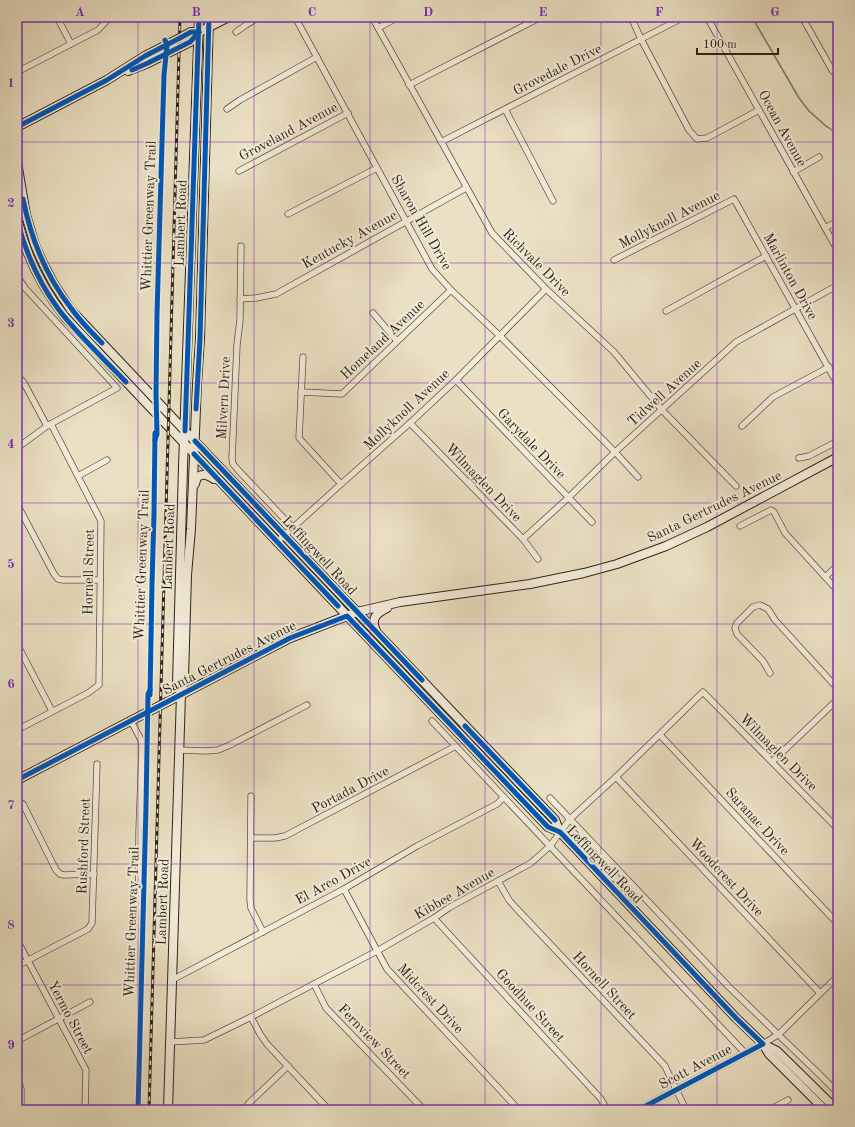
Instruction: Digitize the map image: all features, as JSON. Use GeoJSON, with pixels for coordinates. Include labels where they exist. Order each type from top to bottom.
{"type":"FeatureCollection","features":[{"type":"Feature","properties":{"kind":"main road","name":"Lambert Road"},"geometry":{"type":"LineString","coordinates":[[181,694],[177,683],[199,17]]}},
{"type":"Feature","properties":{"kind":"main road","name":"Lambert Road"},"geometry":{"type":"LineString","coordinates":[[168,1110],[181,694],[184,678],[187,575],[200,339],[209,17]]}},
{"type":"Feature","properties":{"kind":"main road"},"geometry":{"type":"LineString","coordinates":[[106,80],[144,65],[190,42],[199,32],[229,17]]}},
{"type":"Feature","properties":{"kind":"main road"},"geometry":{"type":"LineString","coordinates":[[17,127],[106,80],[145,56],[191,32],[199,32]]}},
{"type":"Feature","properties":{"kind":"main road"},"geometry":{"type":"LineString","coordinates":[[144,65],[142,61],[159,52],[161,48]]}},
{"type":"Feature","properties":{"kind":"main road","name":"Leffingwell Road"},"geometry":{"type":"LineString","coordinates":[[17,162],[30,229],[43,263],[54,284],[79,318],[555,820],[560,832],[736,1018],[763,1044],[777,1050],[837,1110]]}},
{"type":"Feature","properties":{"kind":"main road","name":"Leffingwell Road"},"geometry":{"type":"LineString","coordinates":[[17,219],[24,244],[48,293],[78,332],[548,827],[560,832]]}},
{"type":"Feature","properties":{"kind":"main road"},"geometry":{"type":"LineString","coordinates":[[171,416],[179,414],[186,385]]}},
{"type":"Feature","properties":{"kind":"main road","name":"Santa Gertrudes Avenue"},"geometry":{"type":"LineString","coordinates":[[17,780],[290,638],[357,612],[400,602],[530,584],[584,573],[617,564],[666,546],[707,527],[838,457]]}},
{"type":"Feature","properties":{"kind":"main road"},"geometry":{"type":"LineString","coordinates":[[192,505],[196,480],[200,475],[208,474],[223,485]]}},
{"type":"Feature","properties":{"kind":"main road"},"geometry":{"type":"LineString","coordinates":[[379,635],[375,630],[374,624],[376,615],[378,612],[400,602]]}},
{"type":"Feature","properties":{"kind":"main road","name":"Leffingwell Road"},"geometry":{"type":"LineString","coordinates":[[763,1044],[767,1053],[824,1110]]}},
{"type":"Feature","properties":{"kind":"street"},"geometry":{"type":"LineString","coordinates":[[57,17],[71,44]]}},
{"type":"Feature","properties":{"kind":"street"},"geometry":{"type":"LineString","coordinates":[[17,72],[98,30],[110,17]]}},
{"type":"Feature","properties":{"kind":"street"},"geometry":{"type":"LineString","coordinates":[[236,32],[246,24],[259,17]]}},
{"type":"Feature","properties":{"kind":"street","name":"Sharon Hill Drive"},"geometry":{"type":"LineString","coordinates":[[295,17],[432,269],[451,290],[500,336],[638,477]]}},
{"type":"Feature","properties":{"kind":"street","name":"Richvale Drive"},"geometry":{"type":"LineString","coordinates":[[372,17],[492,233],[546,289],[614,352],[662,410],[736,486]]}},
{"type":"Feature","properties":{"kind":"street"},"geometry":{"type":"LineString","coordinates":[[378,28],[398,17]]}},
{"type":"Feature","properties":{"kind":"street"},"geometry":{"type":"LineString","coordinates":[[410,85],[541,17]]}},
{"type":"Feature","properties":{"kind":"street"},"geometry":{"type":"LineString","coordinates":[[631,17],[641,39],[690,130],[697,139],[707,138],[759,110]]}},
{"type":"Feature","properties":{"kind":"street","name":"Grovedale Drive"},"geometry":{"type":"LineString","coordinates":[[441,142],[684,17]]}},
{"type":"Feature","properties":{"kind":"street","name":"Ocean Avenue"},"geometry":{"type":"LineString","coordinates":[[707,17],[838,251]]}},
{"type":"Feature","properties":{"kind":"street"},"geometry":{"type":"LineString","coordinates":[[802,17],[832,70],[838,76]]}},
{"type":"Feature","properties":{"kind":"street"},"geometry":{"type":"LineString","coordinates":[[227,109],[240,100],[317,57]]}},
{"type":"Feature","properties":{"kind":"street"},"geometry":{"type":"LineString","coordinates":[[505,109],[553,201]]}},
{"type":"Feature","properties":{"kind":"street","name":"Groveland Avenue"},"geometry":{"type":"LineString","coordinates":[[239,171],[348,113]]}},
{"type":"Feature","properties":{"kind":"street"},"geometry":{"type":"LineString","coordinates":[[793,172],[820,157]]}},
{"type":"Feature","properties":{"kind":"street"},"geometry":{"type":"LineString","coordinates":[[288,214],[377,168]]}},
{"type":"Feature","properties":{"kind":"street","name":"Kentucky Avenue"},"geometry":{"type":"LineString","coordinates":[[240,299],[256,298],[276,294],[466,188]]}},
{"type":"Feature","properties":{"kind":"street","name":"Mollyknoll Avenue"},"geometry":{"type":"LineString","coordinates":[[614,260],[734,200]]}},
{"type":"Feature","properties":{"kind":"street","name":"Marlinton Drive"},"geometry":{"type":"LineString","coordinates":[[734,200],[838,385]]}},
{"type":"Feature","properties":{"kind":"street"},"geometry":{"type":"LineString","coordinates":[[825,228],[838,221]]}},
{"type":"Feature","properties":{"kind":"street","name":"Milvern Drive"},"geometry":{"type":"LineString","coordinates":[[241,246],[240,320],[237,345],[232,459],[233,464],[239,471],[293,528]]}},
{"type":"Feature","properties":{"kind":"street"},"geometry":{"type":"LineString","coordinates":[[666,311],[766,256]]}},
{"type":"Feature","properties":{"kind":"street"},"geometry":{"type":"LineString","coordinates":[[17,276],[25,288],[117,388],[49,425],[17,448]]}},
{"type":"Feature","properties":{"kind":"street","name":"Tidwell Avenue"},"geometry":{"type":"LineString","coordinates":[[522,539],[736,342],[838,285]]}},
{"type":"Feature","properties":{"kind":"street","name":"Mollyknoll Avenue"},"geometry":{"type":"LineString","coordinates":[[277,542],[456,380],[546,289]]}},
{"type":"Feature","properties":{"kind":"street","name":"Homeland Avenue"},"geometry":{"type":"LineString","coordinates":[[301,392],[342,394],[451,290]]}},
{"type":"Feature","properties":{"kind":"street"},"geometry":{"type":"LineString","coordinates":[[373,313],[397,341]]}},
{"type":"Feature","properties":{"kind":"street"},"geometry":{"type":"LineString","coordinates":[[303,357],[299,438],[341,484]]}},
{"type":"Feature","properties":{"kind":"street"},"geometry":{"type":"LineString","coordinates":[[742,426],[773,397],[829,368]]}},
{"type":"Feature","properties":{"kind":"street","name":"Hornell Street"},"geometry":{"type":"LineString","coordinates":[[17,375],[49,425],[78,476],[101,521],[99,685],[88,693],[52,711]]}},
{"type":"Feature","properties":{"kind":"street","name":"Garydale Drive"},"geometry":{"type":"LineString","coordinates":[[456,380],[592,522]]}},
{"type":"Feature","properties":{"kind":"street","name":"Wilmaglen Drive"},"geometry":{"type":"LineString","coordinates":[[410,423],[522,539],[538,559]]}},
{"type":"Feature","properties":{"kind":"street"},"geometry":{"type":"LineString","coordinates":[[799,458],[809,456],[838,441]]}},
{"type":"Feature","properties":{"kind":"street"},"geometry":{"type":"LineString","coordinates":[[78,476],[107,460]]}},
{"type":"Feature","properties":{"kind":"street"},"geometry":{"type":"LineString","coordinates":[[17,504],[58,579],[100,580]]}},
{"type":"Feature","properties":{"kind":"street"},"geometry":{"type":"LineString","coordinates":[[740,526],[771,510],[774,512],[785,533],[838,591]]}},
{"type":"Feature","properties":{"kind":"street"},"geometry":{"type":"LineString","coordinates":[[825,577],[838,565]]}},
{"type":"Feature","properties":{"kind":"street"},"geometry":{"type":"LineString","coordinates":[[770,673],[763,661],[737,634],[735,628],[737,623],[753,607],[760,605],[768,609],[775,620],[838,689]]}},
{"type":"Feature","properties":{"kind":"street"},"geometry":{"type":"LineString","coordinates":[[17,644],[52,711],[17,730]]}},
{"type":"Feature","properties":{"kind":"street","name":"Wilmaglen Drive"},"geometry":{"type":"LineString","coordinates":[[703,692],[838,829]]}},
{"type":"Feature","properties":{"kind":"street","name":"Kibbee Avenue"},"geometry":{"type":"LineString","coordinates":[[170,1042],[204,1040],[251,1017],[377,951],[450,907],[531,863],[550,846],[570,819],[660,735],[703,692]]}},
{"type":"Feature","properties":{"kind":"street"},"geometry":{"type":"LineString","coordinates":[[772,762],[838,700]]}},
{"type":"Feature","properties":{"kind":"street"},"geometry":{"type":"LineString","coordinates":[[179,750],[218,750],[307,705]]}},
{"type":"Feature","properties":{"kind":"street"},"geometry":{"type":"LineString","coordinates":[[130,720],[141,740],[142,748],[138,926]]}},
{"type":"Feature","properties":{"kind":"street","name":"Leffingwell Road"},"geometry":{"type":"LineString","coordinates":[[432,721],[745,1053]]}},
{"type":"Feature","properties":{"kind":"street","name":"Saranac Drive"},"geometry":{"type":"LineString","coordinates":[[660,735],[838,924]]}},
{"type":"Feature","properties":{"kind":"street","name":"Portada Drive"},"geometry":{"type":"LineString","coordinates":[[251,838],[275,838],[285,836],[456,746]]}},
{"type":"Feature","properties":{"kind":"street","name":"Rushford Street"},"geometry":{"type":"LineString","coordinates":[[27,960],[88,929],[92,923],[97,764]]}},
{"type":"Feature","properties":{"kind":"street","name":"Woodcrest Drive"},"geometry":{"type":"LineString","coordinates":[[616,777],[820,993]]}},
{"type":"Feature","properties":{"kind":"street"},"geometry":{"type":"LineString","coordinates":[[252,796],[250,900],[251,908],[263,932]]}},
{"type":"Feature","properties":{"kind":"street","name":"El Arco Drive"},"geometry":{"type":"LineString","coordinates":[[172,980],[344,889],[417,846],[497,804],[504,797]]}},
{"type":"Feature","properties":{"kind":"street","name":"Leffingwell Road"},"geometry":{"type":"LineString","coordinates":[[550,798],[728,986],[779,1034],[838,1094]]}},
{"type":"Feature","properties":{"kind":"street"},"geometry":{"type":"LineString","coordinates":[[23,804],[56,870],[60,874],[94,874]]}},
{"type":"Feature","properties":{"kind":"street","name":"Hornell Street"},"geometry":{"type":"LineString","coordinates":[[498,881],[509,900],[517,910],[665,1066],[686,1110]]}},
{"type":"Feature","properties":{"kind":"street","name":"Midcrest Drive"},"geometry":{"type":"LineString","coordinates":[[344,889],[387,969],[519,1110]]}},
{"type":"Feature","properties":{"kind":"street","name":"Goodhue Street"},"geometry":{"type":"LineString","coordinates":[[434,918],[601,1099],[607,1110]]}},
{"type":"Feature","properties":{"kind":"street","name":"Yermo Street"},"geometry":{"type":"LineString","coordinates":[[17,940],[86,1070],[85,1110]]}},
{"type":"Feature","properties":{"kind":"street"},"geometry":{"type":"LineString","coordinates":[[17,966],[27,960]]}},
{"type":"Feature","properties":{"kind":"street","name":"Scott Avenue"},"geometry":{"type":"LineString","coordinates":[[638,1110],[763,1044],[779,1034],[838,976]]}},
{"type":"Feature","properties":{"kind":"street","name":"Fernview Street"},"geometry":{"type":"LineString","coordinates":[[314,984],[326,1008],[424,1110]]}},
{"type":"Feature","properties":{"kind":"street"},"geometry":{"type":"LineString","coordinates":[[17,1041],[90,1002]]}},
{"type":"Feature","properties":{"kind":"street"},"geometry":{"type":"LineString","coordinates":[[251,1017],[260,1034],[329,1110]]}},
{"type":"Feature","properties":{"kind":"street"},"geometry":{"type":"LineString","coordinates":[[244,1110],[249,1103],[288,1066]]}},
{"type":"Feature","properties":{"kind":"street"},"geometry":{"type":"LineString","coordinates":[[17,1078],[21,1089],[21,1110]]}},
{"type":"Feature","properties":{"kind":"street"},"geometry":{"type":"LineString","coordinates":[[769,1110],[788,1100]]}},
{"type":"Feature","properties":{"kind":"waterway"},"geometry":{"type":"LineString","coordinates":[[752,17],[799,98],[809,111],[838,134]]}},
{"type":"Feature","properties":{"kind":"railway"},"geometry":{"type":"LineString","coordinates":[[149,1110],[180,17]]}},
{"type":"Feature","properties":{"kind":"cycle path"},"geometry":{"type":"LineString","coordinates":[[185,431],[199,17]]}},
{"type":"Feature","properties":{"kind":"cycle path"},"geometry":{"type":"LineString","coordinates":[[196,409],[200,339],[209,17]]}},
{"type":"Feature","properties":{"kind":"cycle path"},"geometry":{"type":"LineString","coordinates":[[17,127],[107,80],[145,56],[191,32],[199,32]]}},
{"type":"Feature","properties":{"kind":"cycle path"},"geometry":{"type":"LineString","coordinates":[[132,70],[190,42],[199,32]]}},
{"type":"Feature","properties":{"kind":"cycle path","name":"Whittier Greenway Trail"},"geometry":{"type":"LineString","coordinates":[[155,440],[157,434],[157,314],[164,75],[167,45],[165,40]]}},
{"type":"Feature","properties":{"kind":"cycle path"},"geometry":{"type":"LineString","coordinates":[[23,199],[30,228],[46,270],[78,317],[102,343]]}},
{"type":"Feature","properties":{"kind":"cycle path"},"geometry":{"type":"LineString","coordinates":[[17,219],[24,243],[39,278],[52,300],[91,347],[126,382]]}},
{"type":"Feature","properties":{"kind":"cycle path","name":"Whittier Greenway Trail"},"geometry":{"type":"LineString","coordinates":[[150,695],[155,433]]}},
{"type":"Feature","properties":{"kind":"cycle path"},"geometry":{"type":"LineString","coordinates":[[195,441],[422,680]]}},
{"type":"Feature","properties":{"kind":"cycle path"},"geometry":{"type":"LineString","coordinates":[[194,454],[338,606]]}},
{"type":"Feature","properties":{"kind":"cycle path"},"geometry":{"type":"LineString","coordinates":[[17,780],[290,638],[347,616],[548,827],[560,832],[736,1018],[763,1044],[638,1110]]}},
{"type":"Feature","properties":{"kind":"cycle path","name":"Whittier Greenway Trail"},"geometry":{"type":"LineString","coordinates":[[138,1110],[148,694],[150,690]]}},
{"type":"Feature","properties":{"kind":"cycle path"},"geometry":{"type":"LineString","coordinates":[[465,726],[555,820]]}}]}
